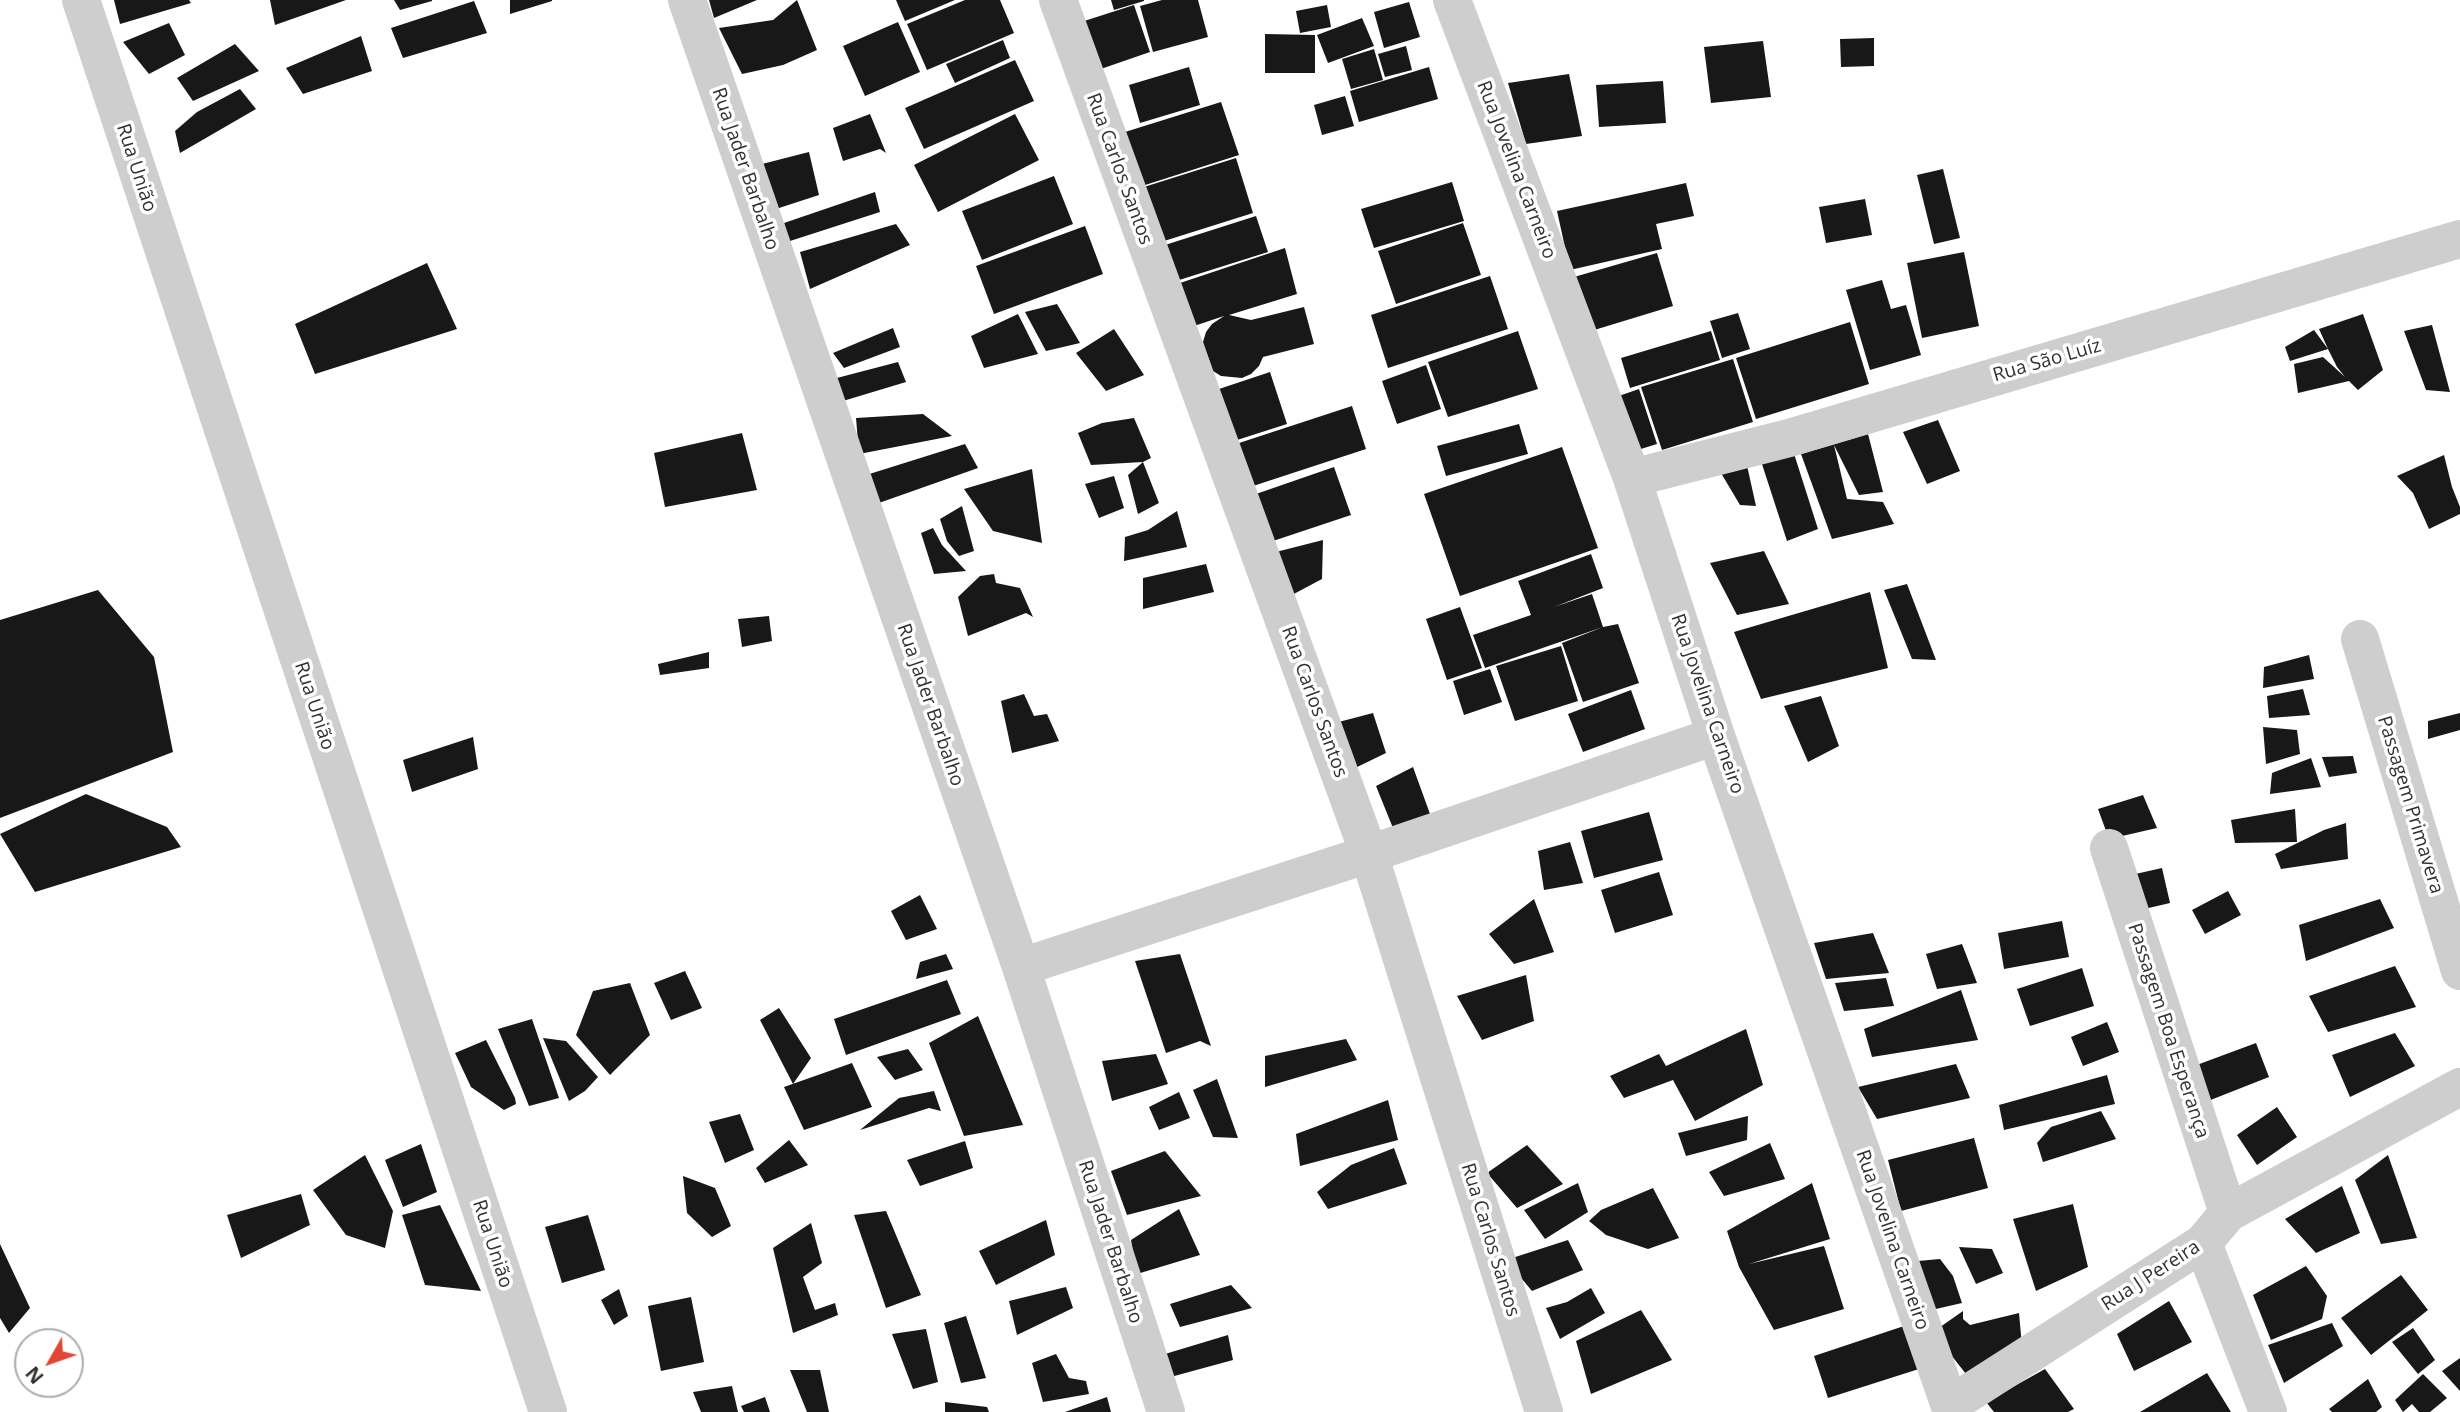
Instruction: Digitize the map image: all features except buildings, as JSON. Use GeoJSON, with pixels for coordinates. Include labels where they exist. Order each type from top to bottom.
{"type":"FeatureCollection","features":[{"type":"Feature","properties":{"kind":"street","name":"Rua União"},"geometry":{"type":"LineString","coordinates":[[81,0],[548,1412]]}},
{"type":"Feature","properties":{"kind":"street","name":"Rua Jader Barbalho"},"geometry":{"type":"LineString","coordinates":[[687,0],[1021,967],[1166,1412]]}},
{"type":"Feature","properties":{"kind":"street","name":"Rua Carlos Santos"},"geometry":{"type":"LineString","coordinates":[[1058,0],[1369,853],[1544,1412]]}},
{"type":"Feature","properties":{"kind":"street","name":"Rua Jovelina Carneiro"},"geometry":{"type":"LineString","coordinates":[[1452,0],[1632,478],[1716,736],[1951,1409]]}},
{"type":"Feature","properties":{"kind":"street","name":"Rua São Luíz"},"geometry":{"type":"LineString","coordinates":[[1632,478],[1789,438],[2460,239]]}},
{"type":"Feature","properties":{"kind":"street","name":"Passagem Primavera"},"geometry":{"type":"LineString","coordinates":[[2360,639],[2460,971]]}},
{"type":"Feature","properties":{"kind":"street"},"geometry":{"type":"LineString","coordinates":[[1021,967],[1716,736]]}},
{"type":"Feature","properties":{"kind":"street","name":"Passagem Boa Esperança"},"geometry":{"type":"LineString","coordinates":[[2109,848],[2228,1213]]}},
{"type":"Feature","properties":{"kind":"street","name":"Rua J Pereira"},"geometry":{"type":"LineString","coordinates":[[1951,1409],[2203,1243],[2228,1213],[2460,1087]]}},
{"type":"Feature","properties":{"kind":"street"},"geometry":{"type":"LineString","coordinates":[[2203,1243],[2268,1412]]}}]}
